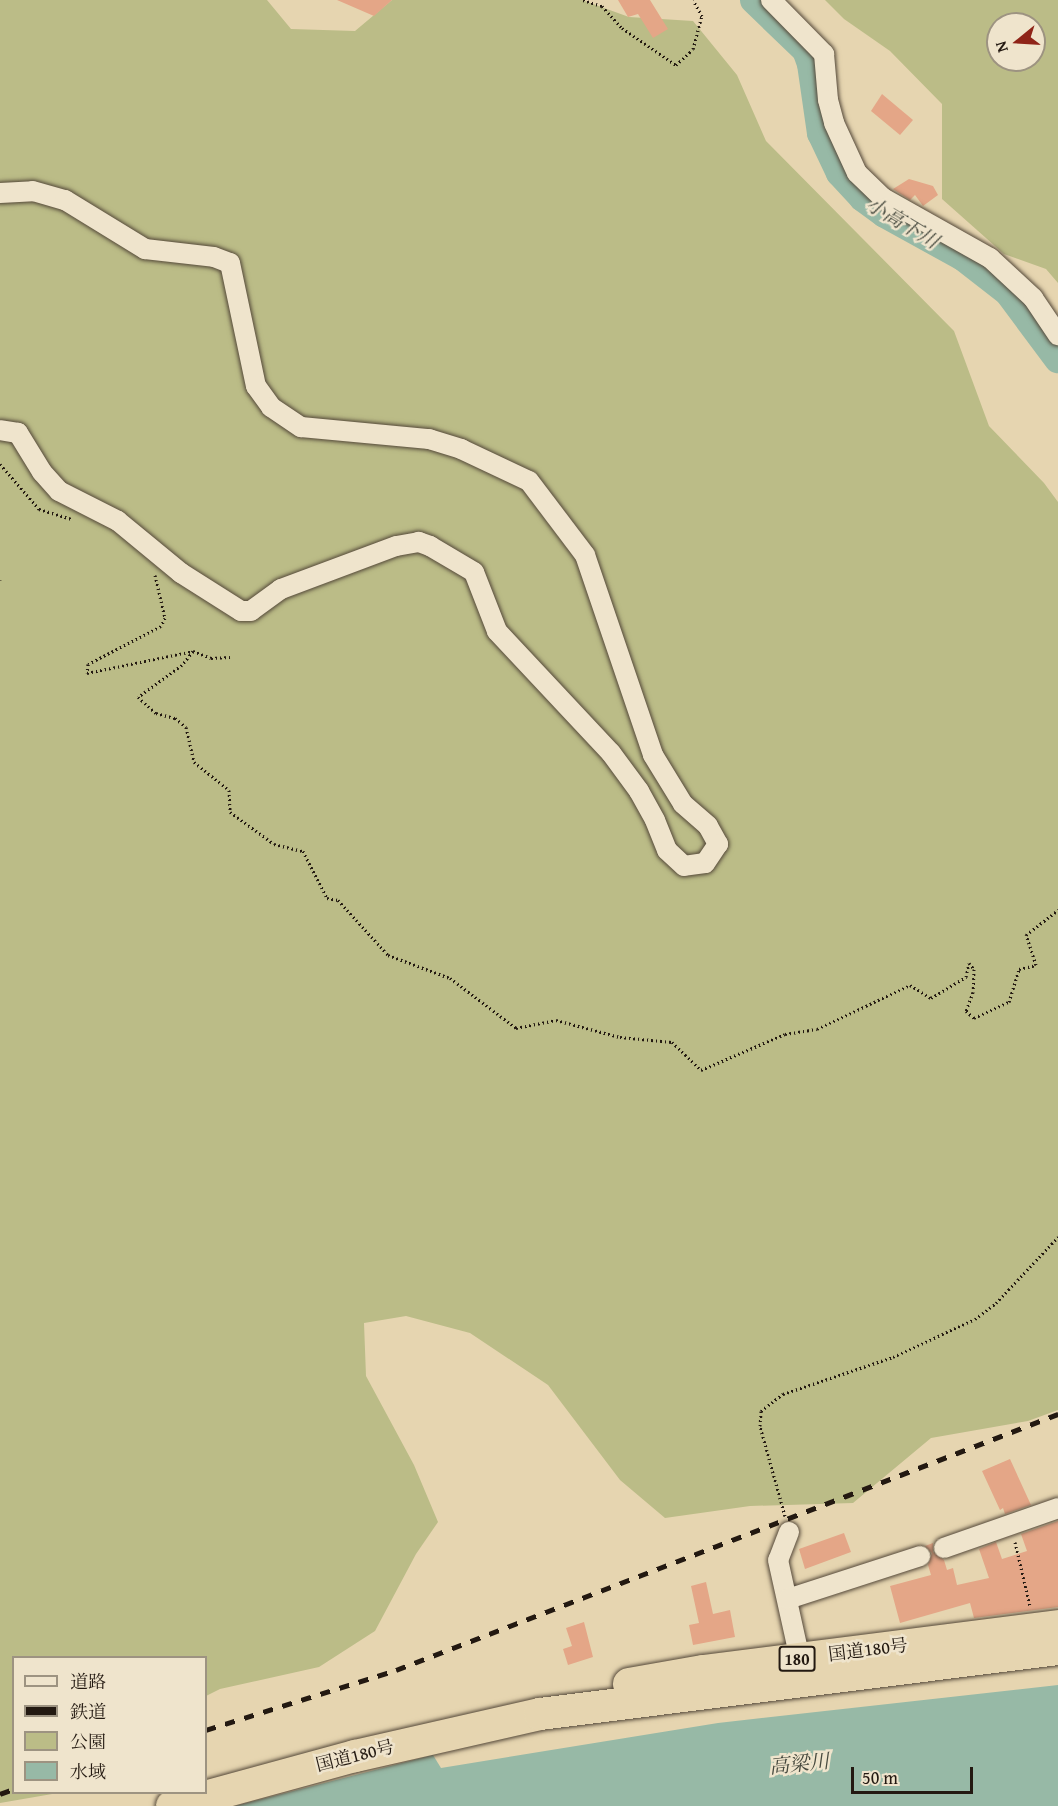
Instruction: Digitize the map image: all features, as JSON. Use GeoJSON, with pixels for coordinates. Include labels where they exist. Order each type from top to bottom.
{"type":"FeatureCollection","features":[{"type":"Feature","properties":{"kind":"highway","name":"国道180号"},"geometry":{"type":"LineString","coordinates":[[540,1714],[610,1687],[703,1671],[1050,1634]]}},
{"type":"Feature","properties":{"kind":"highway","name":"国道180号"},"geometry":{"type":"LineString","coordinates":[[172,1806],[366,1753],[540,1714],[1050,1634]]}},
{"type":"Feature","properties":{"kind":"street"},"geometry":{"type":"LineString","coordinates":[[771,0],[824,54],[834,123],[857,173],[883,198],[997,264],[1033,298],[1058,335]]}},
{"type":"Feature","properties":{"kind":"street"},"geometry":{"type":"LineString","coordinates":[[0,193],[33,191],[65,200],[145,249],[214,257],[230,263],[256,386],[272,407],[301,427],[429,440],[461,449],[529,480],[585,555],[654,755],[683,804],[708,826],[718,844],[705,863],[684,866],[667,850],[656,820],[639,791],[611,753],[497,631],[474,572],[429,546],[409,542],[396,546],[281,589],[251,611],[241,611],[181,573],[118,521],[59,491],[42,472],[18,433],[0,430]]}},
{"type":"Feature","properties":{"kind":"street"},"geometry":{"type":"LineString","coordinates":[[944,1548],[1058,1509]]}},
{"type":"Feature","properties":{"kind":"street"},"geometry":{"type":"LineString","coordinates":[[789,1532],[778,1560],[800,1659]]}},
{"type":"Feature","properties":{"kind":"street"},"geometry":{"type":"LineString","coordinates":[[788,1599],[920,1556]]}},
{"type":"Feature","properties":{"kind":"path"},"geometry":{"type":"LineString","coordinates":[[583,0],[602,6],[622,28],[676,65],[693,49],[702,16],[693,0]]}},
{"type":"Feature","properties":{"kind":"path"},"geometry":{"type":"LineString","coordinates":[[0,464],[39,508],[79,521]]}},
{"type":"Feature","properties":{"kind":"path"},"geometry":{"type":"LineString","coordinates":[[153,569],[165,618],[161,626],[88,664],[87,673],[193,651],[211,658],[230,657]]}},
{"type":"Feature","properties":{"kind":"path"},"geometry":{"type":"LineString","coordinates":[[193,651],[182,665],[138,697],[156,713],[175,718],[186,727],[194,762],[229,790],[230,812],[274,844],[303,851],[327,898],[338,900],[388,956],[450,978],[516,1028],[556,1020],[620,1037],[672,1042],[701,1070],[785,1034],[817,1029],[910,985],[931,998],[966,977],[969,963],[974,969],[973,992],[966,1011],[974,1018],[1009,1002],[1019,969],[1035,965],[1026,935],[1058,910]]}},
{"type":"Feature","properties":{"kind":"path"},"geometry":{"type":"LineString","coordinates":[[789,1532],[760,1426],[761,1410],[783,1394],[893,1357],[975,1318],[996,1303],[1058,1237]]}},
{"type":"Feature","properties":{"kind":"path"},"geometry":{"type":"LineString","coordinates":[[1011,1526],[1050,1634]]}},
{"type":"Feature","properties":{"kind":"green space"},"geometry":{"type":"Polygon","coordinates":[[[0,0],[267,0],[291,29],[355,31],[392,0],[582,0],[629,17],[693,21],[737,75],[766,141],[954,331],[989,426],[1044,483],[1058,502],[1058,1410],[1028,1421],[931,1438],[853,1503],[750,1506],[665,1518],[620,1480],[548,1385],[470,1333],[406,1316],[364,1323],[366,1376],[414,1465],[438,1522],[416,1554],[375,1631],[319,1667],[220,1689],[207,1696],[207,1656],[12,1656],[12,1794],[52,1794],[0,1803],[0,0]]]}},
{"type":"Feature","properties":{"kind":"green space"},"geometry":{"type":"Polygon","coordinates":[[[825,0],[1058,0],[1058,283],[1046,269],[1004,254],[942,199],[942,104],[890,51],[844,19],[825,0]]]}},
{"type":"Feature","properties":{"kind":"water","name":"高梁川"},"geometry":{"type":"Polygon","coordinates":[[[1058,1685],[1058,1806],[235,1806],[433,1755],[441,1768],[718,1723],[1058,1685]]]}},
{"type":"Feature","properties":{"kind":"building"},"geometry":{"type":"Polygon","coordinates":[[[337,0],[392,0],[374,16],[337,0]]]}},
{"type":"Feature","properties":{"kind":"building"},"geometry":{"type":"Polygon","coordinates":[[[618,0],[650,0],[668,29],[653,38],[638,14],[628,17],[618,0]]]}},
{"type":"Feature","properties":{"kind":"building"},"geometry":{"type":"Polygon","coordinates":[[[882,94],[913,120],[900,135],[871,111],[882,94]]]}},
{"type":"Feature","properties":{"kind":"building"},"geometry":{"type":"Polygon","coordinates":[[[909,179],[933,186],[938,195],[923,206],[915,195],[910,200],[893,189],[909,179]]]}},
{"type":"Feature","properties":{"kind":"building"},"geometry":{"type":"Polygon","coordinates":[[[1010,1459],[1031,1505],[1005,1514],[1003,1508],[1000,1510],[982,1471],[1010,1459]]]}},
{"type":"Feature","properties":{"kind":"building"},"geometry":{"type":"Polygon","coordinates":[[[1058,1521],[1058,1607],[974,1618],[970,1603],[900,1623],[890,1586],[931,1575],[928,1565],[932,1553],[925,1546],[933,1543],[933,1552],[944,1560],[947,1570],[953,1568],[957,1585],[989,1578],[979,1549],[996,1542],[1002,1559],[1027,1551],[1021,1534],[1058,1521]]]}},
{"type":"Feature","properties":{"kind":"building"},"geometry":{"type":"Polygon","coordinates":[[[844,1533],[851,1552],[805,1569],[799,1549],[844,1533]]]}},
{"type":"Feature","properties":{"kind":"building"},"geometry":{"type":"Polygon","coordinates":[[[706,1582],[713,1614],[730,1610],[735,1637],[693,1645],[689,1625],[699,1623],[691,1586],[706,1582]]]}},
{"type":"Feature","properties":{"kind":"building"},"geometry":{"type":"Polygon","coordinates":[[[584,1622],[593,1657],[568,1665],[563,1649],[572,1646],[566,1628],[584,1622]]]}},
{"type":"Feature","properties":{"kind":"waterway","name":"小高下川"},"geometry":{"type":"LineString","coordinates":[[754,0],[806,50],[811,64],[821,133],[840,173],[863,198],[885,214],[963,257],[1008,292],[1058,359]]}},
{"type":"Feature","properties":{"kind":"railway"},"geometry":{"type":"LineString","coordinates":[[207,1730],[396,1670],[1058,1414]]}},
{"type":"Feature","properties":{"kind":"railway"},"geometry":{"type":"LineString","coordinates":[[0,1794],[12,1790]]}}]}
